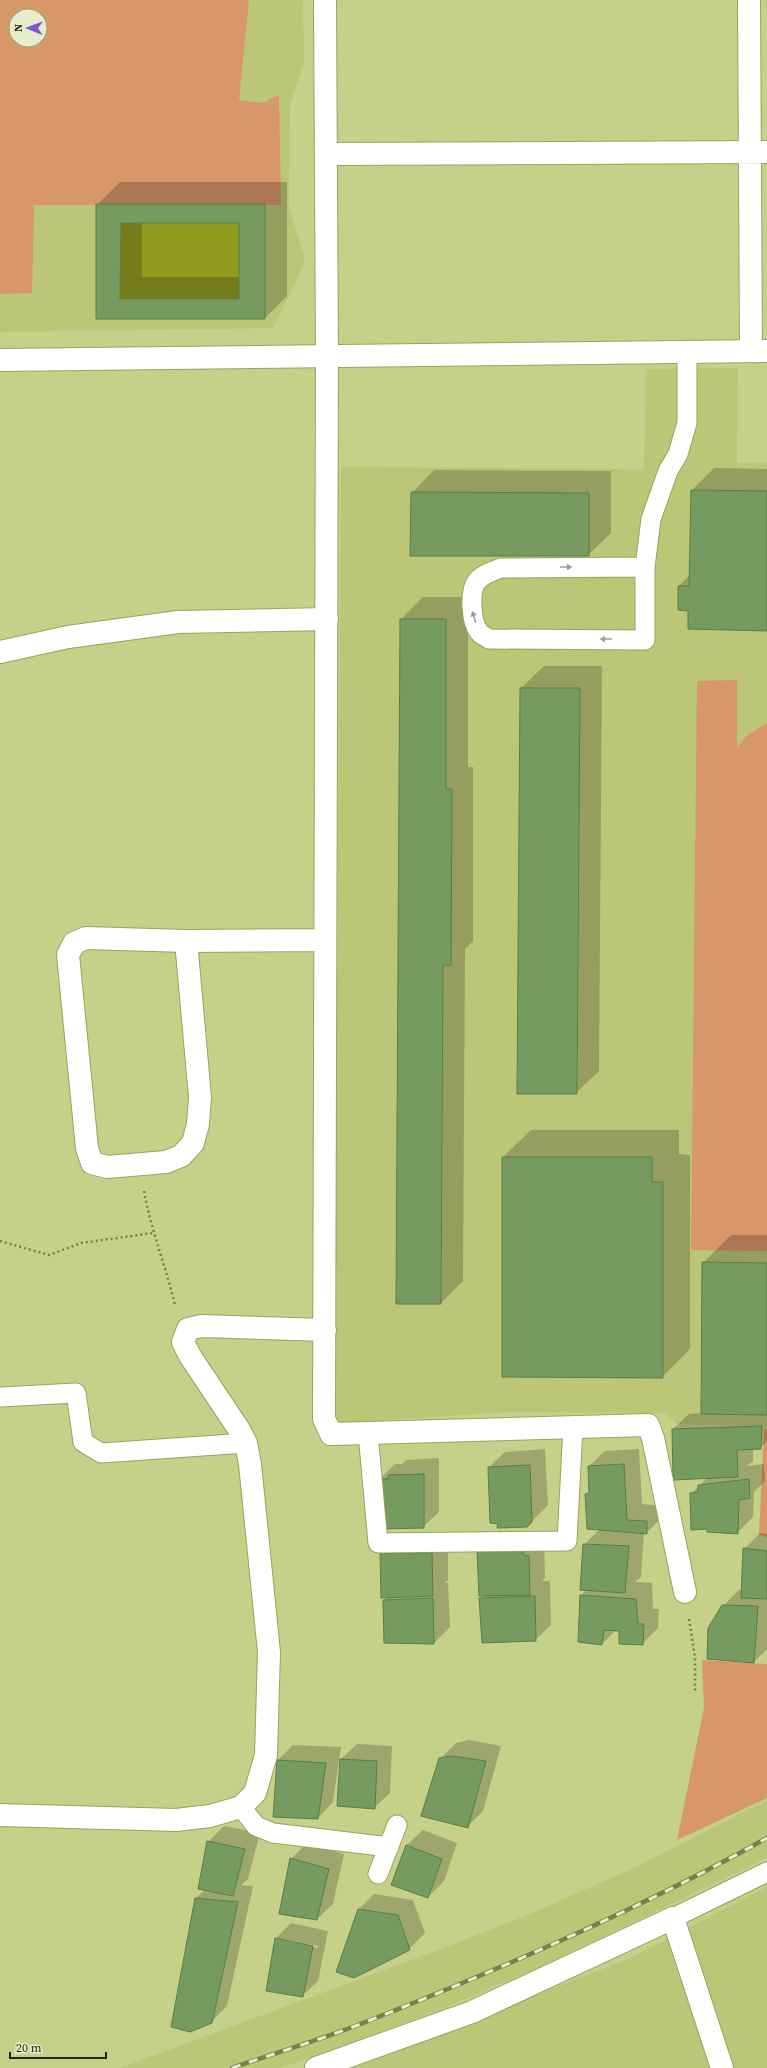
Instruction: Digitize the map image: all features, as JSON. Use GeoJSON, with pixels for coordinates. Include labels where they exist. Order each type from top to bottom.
{"type":"FeatureCollection","features":[{"type":"Feature","properties":{"kind":"street"},"geometry":{"type":"LineString","coordinates":[[325,0],[327,619],[324,1419],[331,1434],[648,1425],[653,1438],[685,1592]]}},
{"type":"Feature","properties":{"kind":"street"},"geometry":{"type":"LineString","coordinates":[[0,360],[759,351],[758,152],[749,0]]}},
{"type":"Feature","properties":{"kind":"street"},"geometry":{"type":"LineString","coordinates":[[326,154],[758,152]]}},
{"type":"Feature","properties":{"kind":"street"},"geometry":{"type":"LineString","coordinates":[[0,652],[68,638],[178,622],[327,619]]}},
{"type":"Feature","properties":{"kind":"street"},"geometry":{"type":"LineString","coordinates":[[186,941],[200,1097],[198,1124],[193,1143],[181,1156],[166,1162],[107,1167],[92,1163],[87,1148],[68,955],[74,943],[86,938],[186,941],[325,940]]}},
{"type":"Feature","properties":{"kind":"street"},"geometry":{"type":"LineString","coordinates":[[0,1815],[176,1820],[210,1816],[241,1807],[255,1793],[266,1754],[269,1660],[250,1464],[246,1443],[238,1428],[190,1356],[183,1342],[188,1329],[202,1326],[325,1330]]}},
{"type":"Feature","properties":{"kind":"street"},"geometry":{"type":"LineString","coordinates":[[316,2068],[472,2012],[673,1918],[722,2068]]}},
{"type":"Feature","properties":{"kind":"lane"},"geometry":{"type":"LineString","coordinates":[[645,567],[501,568],[487,573],[477,580],[472,590],[472,611],[479,632],[490,639],[645,640],[645,567],[651,519],[668,471],[678,454],[687,423],[687,352]]}},
{"type":"Feature","properties":{"kind":"lane"},"geometry":{"type":"LineString","coordinates":[[0,1397],[76,1393],[83,1442],[101,1453],[246,1443]]}},
{"type":"Feature","properties":{"kind":"lane"},"geometry":{"type":"LineString","coordinates":[[368,1433],[378,1543],[567,1541],[573,1427]]}},
{"type":"Feature","properties":{"kind":"lane"},"geometry":{"type":"LineString","coordinates":[[241,1807],[256,1826],[273,1834],[389,1847]]}},
{"type":"Feature","properties":{"kind":"lane"},"geometry":{"type":"LineString","coordinates":[[378,1874],[397,1825]]}},
{"type":"Feature","properties":{"kind":"lane"},"geometry":{"type":"LineString","coordinates":[[673,1918],[767,1872]]}},
{"type":"Feature","properties":{"kind":"path"},"geometry":{"type":"LineString","coordinates":[[138,1164],[153,1233],[168,1272],[178,1314],[187,1331]]}},
{"type":"Feature","properties":{"kind":"path"},"geometry":{"type":"LineString","coordinates":[[0,1241],[49,1255],[81,1243],[153,1233]]}},
{"type":"Feature","properties":{"kind":"path"},"geometry":{"type":"LineString","coordinates":[[685,1592],[695,1657],[695,1691]]}},
{"type":"Feature","properties":{"kind":"shaded area"},"geometry":{"type":"Polygon","coordinates":[[[0,0],[303,0],[304,63],[290,105],[289,208],[304,257],[303,267],[273,328],[0,332],[0,0]]]}},
{"type":"Feature","properties":{"kind":"shaded area"},"geometry":{"type":"Polygon","coordinates":[[[0,0],[249,0],[239,100],[263,103],[279,95],[281,205],[34,205],[32,293],[0,294],[0,0]]]}},
{"type":"Feature","properties":{"kind":"shaded area"},"geometry":{"type":"Polygon","coordinates":[[[121,223],[239,223],[239,299],[120,299],[121,223]]]}},
{"type":"Feature","properties":{"kind":"shaded area"},"geometry":{"type":"Polygon","coordinates":[[[738,368],[737,463],[767,463],[767,1426],[677,1424],[664,1413],[509,1412],[339,1423],[334,1417],[341,467],[644,469],[646,369],[738,368]]]}},
{"type":"Feature","properties":{"kind":"shaded area"},"geometry":{"type":"Polygon","coordinates":[[[737,680],[737,748],[746,736],[767,723],[767,1251],[691,1250],[697,681],[737,680]]]}},
{"type":"Feature","properties":{"kind":"shaded area"},"geometry":{"type":"Polygon","coordinates":[[[764,1429],[767,1429],[767,1537],[759,1535],[764,1429]]]}},
{"type":"Feature","properties":{"kind":"shaded area"},"geometry":{"type":"Polygon","coordinates":[[[702,1660],[767,1664],[767,1798],[677,1840],[704,1708],[702,1660]]]}},
{"type":"Feature","properties":{"kind":"shaded area"},"geometry":{"type":"Polygon","coordinates":[[[767,1800],[767,1858],[544,1965],[444,2008],[281,2068],[120,2068],[449,1946],[530,1914],[636,1867],[767,1800]]]}},
{"type":"Feature","properties":{"kind":"shaded area"},"geometry":{"type":"Polygon","coordinates":[[[767,1887],[767,2068],[353,2068],[630,1958],[767,1887]]]}},
{"type":"Feature","properties":{"kind":"building"},"geometry":{"type":"Polygon","coordinates":[[[96,204],[265,204],[265,319],[96,319],[96,204]],[[121,223],[120,299],[239,299],[239,223],[121,223]]]}},
{"type":"Feature","properties":{"kind":"building"},"geometry":{"type":"Polygon","coordinates":[[[691,490],[767,491],[767,631],[688,629],[688,611],[678,610],[678,586],[689,586],[691,490]]]}},
{"type":"Feature","properties":{"kind":"building"},"geometry":{"type":"Polygon","coordinates":[[[411,492],[589,493],[589,556],[410,556],[411,492]]]}},
{"type":"Feature","properties":{"kind":"building"},"geometry":{"type":"Polygon","coordinates":[[[400,619],[446,619],[446,789],[452,789],[451,965],[443,965],[441,1304],[396,1304],[400,619]]]}},
{"type":"Feature","properties":{"kind":"building"},"geometry":{"type":"Polygon","coordinates":[[[520,688],[580,688],[577,1094],[517,1094],[520,688]]]}},
{"type":"Feature","properties":{"kind":"building"},"geometry":{"type":"Polygon","coordinates":[[[502,1157],[652,1157],[652,1182],[663,1182],[663,1378],[502,1377],[502,1157]]]}},
{"type":"Feature","properties":{"kind":"building"},"geometry":{"type":"Polygon","coordinates":[[[702,1262],[767,1263],[767,1415],[701,1414],[702,1262]]]}},
{"type":"Feature","properties":{"kind":"building"},"geometry":{"type":"Polygon","coordinates":[[[762,1426],[761,1449],[737,1450],[738,1477],[673,1480],[672,1429],[762,1426]]]}},
{"type":"Feature","properties":{"kind":"building"},"geometry":{"type":"Polygon","coordinates":[[[624,1464],[627,1520],[647,1521],[647,1534],[587,1529],[585,1494],[589,1493],[588,1466],[624,1464]]]}},
{"type":"Feature","properties":{"kind":"building"},"geometry":{"type":"Polygon","coordinates":[[[530,1465],[532,1522],[527,1527],[497,1528],[498,1524],[490,1523],[488,1467],[530,1465]]]}},
{"type":"Feature","properties":{"kind":"building"},"geometry":{"type":"Polygon","coordinates":[[[424,1474],[424,1528],[379,1529],[378,1479],[388,1479],[389,1475],[424,1474]]]}},
{"type":"Feature","properties":{"kind":"building"},"geometry":{"type":"Polygon","coordinates":[[[749,1479],[750,1498],[739,1500],[738,1534],[707,1532],[707,1529],[691,1530],[690,1493],[698,1492],[698,1485],[749,1479]]]}},
{"type":"Feature","properties":{"kind":"building"},"geometry":{"type":"Polygon","coordinates":[[[583,1544],[629,1546],[625,1593],[580,1590],[583,1544]]]}},
{"type":"Feature","properties":{"kind":"building"},"geometry":{"type":"Polygon","coordinates":[[[743,1548],[767,1551],[767,1599],[741,1598],[743,1548]]]}},
{"type":"Feature","properties":{"kind":"building"},"geometry":{"type":"Polygon","coordinates":[[[523,1550],[524,1555],[529,1556],[530,1595],[479,1596],[477,1552],[523,1550]]]}},
{"type":"Feature","properties":{"kind":"building"},"geometry":{"type":"Polygon","coordinates":[[[380,1553],[432,1553],[433,1596],[381,1598],[380,1553]]]}},
{"type":"Feature","properties":{"kind":"building"},"geometry":{"type":"Polygon","coordinates":[[[580,1595],[636,1599],[638,1624],[644,1624],[643,1645],[619,1644],[619,1631],[604,1630],[602,1645],[578,1642],[580,1595]]]}},
{"type":"Feature","properties":{"kind":"building"},"geometry":{"type":"Polygon","coordinates":[[[535,1596],[536,1641],[482,1643],[479,1598],[535,1596]]]}},
{"type":"Feature","properties":{"kind":"building"},"geometry":{"type":"Polygon","coordinates":[[[433,1598],[434,1644],[384,1643],[383,1600],[433,1598]]]}},
{"type":"Feature","properties":{"kind":"building"},"geometry":{"type":"Polygon","coordinates":[[[722,1605],[758,1606],[754,1663],[707,1659],[708,1628],[722,1605]]]}},
{"type":"Feature","properties":{"kind":"building"},"geometry":{"type":"Polygon","coordinates":[[[452,1756],[486,1761],[468,1828],[421,1816],[439,1758],[452,1756]]]}},
{"type":"Feature","properties":{"kind":"building"},"geometry":{"type":"Polygon","coordinates":[[[340,1759],[377,1761],[375,1809],[337,1806],[340,1759]]]}},
{"type":"Feature","properties":{"kind":"building"},"geometry":{"type":"Polygon","coordinates":[[[277,1760],[326,1763],[318,1819],[273,1817],[277,1760]]]}},
{"type":"Feature","properties":{"kind":"building"},"geometry":{"type":"Polygon","coordinates":[[[207,1841],[245,1849],[233,1896],[198,1889],[207,1841]]]}},
{"type":"Feature","properties":{"kind":"building"},"geometry":{"type":"Polygon","coordinates":[[[406,1845],[442,1859],[428,1898],[391,1885],[406,1845]]]}},
{"type":"Feature","properties":{"kind":"building"},"geometry":{"type":"Polygon","coordinates":[[[290,1858],[329,1869],[317,1920],[279,1914],[290,1858]]]}},
{"type":"Feature","properties":{"kind":"building"},"geometry":{"type":"Polygon","coordinates":[[[195,1898],[238,1902],[212,2023],[190,2032],[171,2027],[195,1898]]]}},
{"type":"Feature","properties":{"kind":"building"},"geometry":{"type":"Polygon","coordinates":[[[358,1909],[398,1915],[410,1950],[354,1978],[336,1972],[358,1909]]]}},
{"type":"Feature","properties":{"kind":"building"},"geometry":{"type":"Polygon","coordinates":[[[275,1938],[313,1946],[303,1997],[266,1991],[275,1938]]]}},
{"type":"Feature","properties":{"kind":"railway"},"geometry":{"type":"LineString","coordinates":[[232,2068],[347,2029],[517,1960],[669,1890],[767,1838]]}}]}
